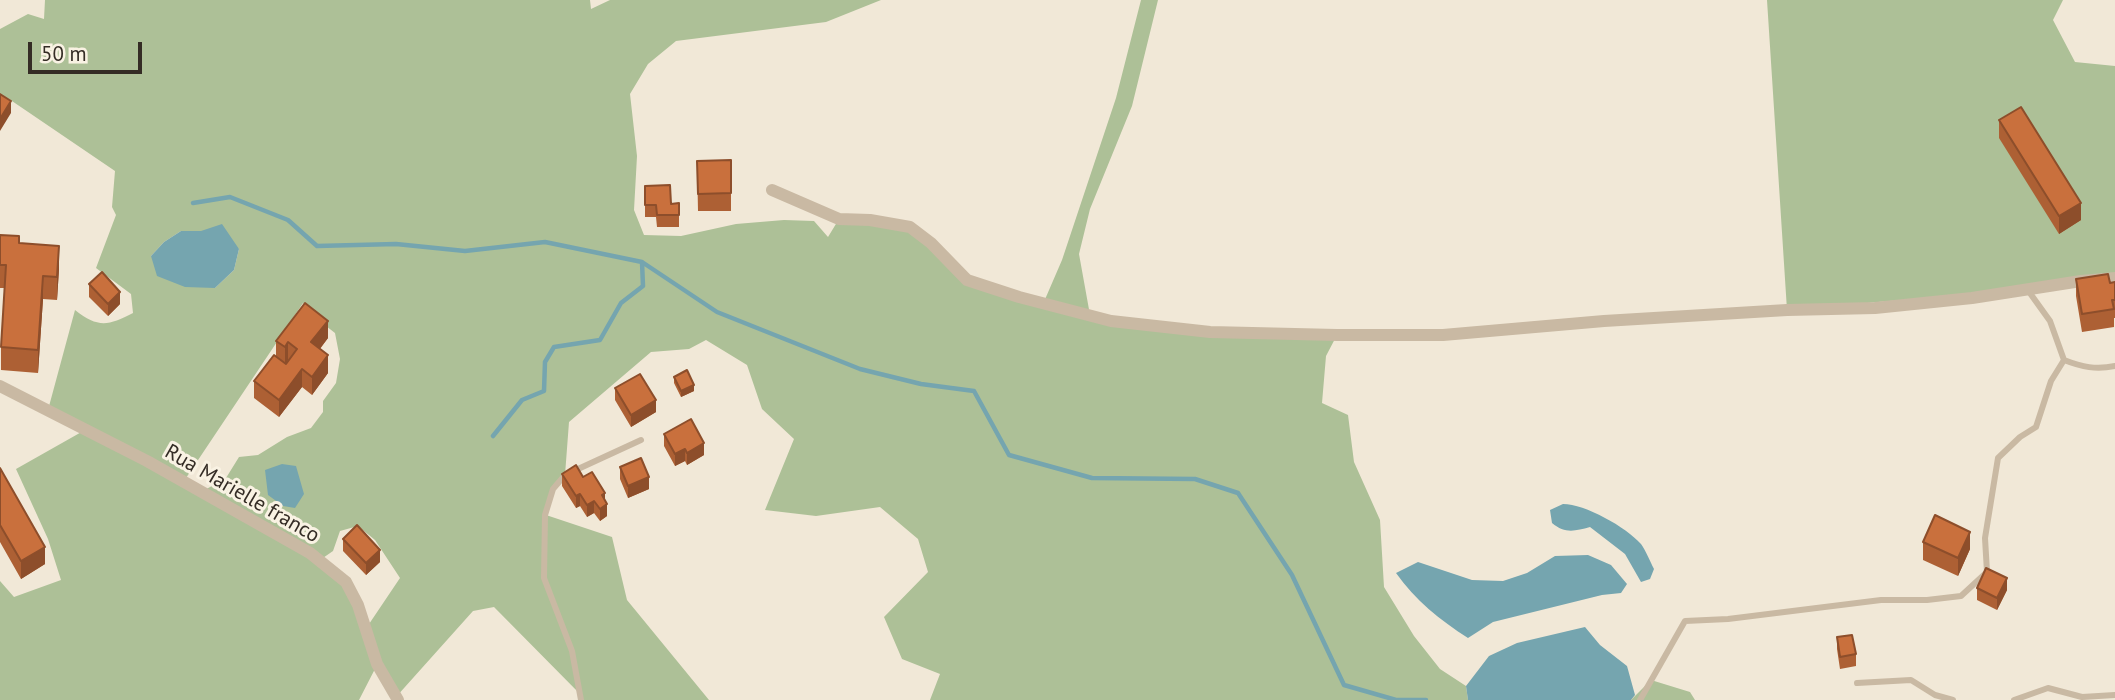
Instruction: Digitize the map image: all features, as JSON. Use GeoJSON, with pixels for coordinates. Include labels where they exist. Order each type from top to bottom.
{"type":"FeatureCollection","features":[{"type":"Feature","properties":{"kind":"street"},"geometry":{"type":"LineString","coordinates":[[772,190],[839,219],[870,220],[909,227],[931,243],[967,280],[1019,297],[1111,320],[1210,332],[1443,335],[1617,320],[1875,308],[1972,299],[2115,278]]}},
{"type":"Feature","properties":{"kind":"street","name":"Rua Marielle franco"},"geometry":{"type":"LineString","coordinates":[[0,386],[148,461],[310,553],[346,582],[358,606],[377,664],[398,700]]}},
{"type":"Feature","properties":{"kind":"lane"},"geometry":{"type":"LineString","coordinates":[[2027,289],[2050,321],[2064,360],[2080,367],[2101,369],[2115,366]]}},
{"type":"Feature","properties":{"kind":"lane"},"geometry":{"type":"LineString","coordinates":[[1640,700],[1685,621],[1728,619],[1881,600],[1927,600],[1961,596],[1987,572],[1985,538],[1998,458],[2020,437],[2036,427],[2051,381],[2064,360]]}},
{"type":"Feature","properties":{"kind":"lane"},"geometry":{"type":"LineString","coordinates":[[581,700],[572,651],[544,578],[545,515],[553,489],[565,475],[641,440]]}},
{"type":"Feature","properties":{"kind":"lane"},"geometry":{"type":"LineString","coordinates":[[1857,683],[1911,680],[1935,695],[1953,700]]}},
{"type":"Feature","properties":{"kind":"lane"},"geometry":{"type":"LineString","coordinates":[[2014,700],[2048,688],[2082,697],[2115,695]]}},
{"type":"Feature","properties":{"kind":"green space"},"geometry":{"type":"Polygon","coordinates":[[[45,0],[590,0],[591,9],[610,0],[881,0],[826,22],[676,41],[648,64],[630,94],[637,156],[634,210],[644,235],[681,236],[736,224],[784,220],[814,221],[828,237],[839,219],[910,227],[967,280],[1043,304],[1062,260],[1116,98],[1141,0],[1158,0],[1132,106],[1090,209],[1079,254],[1090,315],[1111,321],[1337,335],[1326,356],[1322,403],[1348,415],[1354,462],[1380,520],[1384,587],[1414,636],[1440,669],[1466,686],[1468,700],[930,700],[940,674],[902,659],[884,617],[928,572],[918,539],[880,507],[816,516],[765,510],[794,439],[762,409],[747,365],[706,340],[689,349],[651,352],[569,422],[565,475],[553,489],[546,515],[612,537],[627,600],[709,700],[581,700],[581,695],[494,607],[473,611],[396,697],[377,665],[359,700],[0,700],[0,581],[14,597],[61,580],[48,539],[16,469],[85,430],[48,410],[75,310],[90,320],[103,323],[117,321],[133,313],[131,294],[96,268],[116,215],[112,207],[115,171],[9,99],[0,97],[0,29],[28,14],[44,19],[45,0]],[[181,231],[164,242],[151,256],[215,288],[234,270],[239,249],[201,231],[181,231]],[[303,303],[184,481],[203,491],[226,478],[239,457],[258,455],[287,437],[311,428],[323,412],[323,401],[336,383],[340,359],[335,333],[303,303]],[[358,526],[340,531],[333,551],[320,560],[346,582],[365,630],[400,578],[375,540],[358,526]]]}},
{"type":"Feature","properties":{"kind":"green space"},"geometry":{"type":"Polygon","coordinates":[[[1767,0],[2063,0],[2053,20],[2075,62],[2115,66],[2115,278],[2027,289],[1787,310],[1767,0]]]}},
{"type":"Feature","properties":{"kind":"green space"},"geometry":{"type":"Polygon","coordinates":[[[1651,680],[1690,692],[1695,700],[1631,700],[1651,680]]]}},
{"type":"Feature","properties":{"kind":"water"},"geometry":{"type":"Polygon","coordinates":[[[222,224],[239,249],[234,270],[215,288],[185,287],[157,276],[151,256],[164,242],[181,231],[201,231],[222,224]]]}},
{"type":"Feature","properties":{"kind":"water"},"geometry":{"type":"Polygon","coordinates":[[[282,464],[296,466],[304,494],[295,508],[283,506],[268,495],[265,470],[282,464]]]}},
{"type":"Feature","properties":{"kind":"water"},"geometry":{"type":"Polygon","coordinates":[[[1563,504],[1593,512],[1634,537],[1643,547],[1654,569],[1650,579],[1641,582],[1625,554],[1590,527],[1570,531],[1552,523],[1550,510],[1563,504]]]}},
{"type":"Feature","properties":{"kind":"water"},"geometry":{"type":"Polygon","coordinates":[[[1588,555],[1611,565],[1627,584],[1621,593],[1602,595],[1493,622],[1468,638],[1429,609],[1396,573],[1418,562],[1472,580],[1503,581],[1527,573],[1555,556],[1588,555]]]}},
{"type":"Feature","properties":{"kind":"water"},"geometry":{"type":"Polygon","coordinates":[[[1585,627],[1600,645],[1627,666],[1635,695],[1631,700],[1468,700],[1466,686],[1489,656],[1517,643],[1585,627]]]}},
{"type":"Feature","properties":{"kind":"building"},"geometry":{"type":"Polygon","coordinates":[[[0,94],[11,101],[0,119],[0,94]]]}},
{"type":"Feature","properties":{"kind":"building"},"geometry":{"type":"Polygon","coordinates":[[[2021,107],[2081,203],[2059,216],[1999,120],[2021,107]]]}},
{"type":"Feature","properties":{"kind":"building"},"geometry":{"type":"Polygon","coordinates":[[[731,160],[731,193],[698,194],[697,161],[731,160]]]}},
{"type":"Feature","properties":{"kind":"building"},"geometry":{"type":"Polygon","coordinates":[[[670,185],[671,204],[679,203],[679,215],[657,215],[656,205],[645,205],[645,186],[670,185]]]}},
{"type":"Feature","properties":{"kind":"building"},"geometry":{"type":"Polygon","coordinates":[[[0,235],[19,236],[19,243],[59,246],[57,277],[43,276],[38,350],[1,347],[6,265],[0,265],[0,235]]]}},
{"type":"Feature","properties":{"kind":"building"},"geometry":{"type":"Polygon","coordinates":[[[102,272],[120,292],[108,304],[89,284],[102,272]]]}},
{"type":"Feature","properties":{"kind":"building"},"geometry":{"type":"Polygon","coordinates":[[[2108,274],[2110,283],[2115,282],[2115,300],[2112,300],[2114,309],[2082,314],[2076,279],[2108,274]]]}},
{"type":"Feature","properties":{"kind":"building"},"geometry":{"type":"Polygon","coordinates":[[[305,303],[328,321],[311,342],[328,355],[312,377],[302,369],[279,400],[254,381],[274,355],[286,364],[297,349],[288,342],[285,347],[276,341],[305,303]]]}},
{"type":"Feature","properties":{"kind":"building"},"geometry":{"type":"Polygon","coordinates":[[[687,370],[694,385],[681,391],[674,377],[687,370]]]}},
{"type":"Feature","properties":{"kind":"building"},"geometry":{"type":"Polygon","coordinates":[[[640,374],[656,400],[631,415],[615,388],[640,374]]]}},
{"type":"Feature","properties":{"kind":"building"},"geometry":{"type":"Polygon","coordinates":[[[691,419],[704,443],[687,453],[685,449],[675,454],[664,434],[691,419]]]}},
{"type":"Feature","properties":{"kind":"building"},"geometry":{"type":"Polygon","coordinates":[[[641,458],[649,477],[628,486],[620,467],[641,458]]]}},
{"type":"Feature","properties":{"kind":"building"},"geometry":{"type":"Polygon","coordinates":[[[576,465],[583,477],[592,472],[605,493],[602,495],[607,504],[600,509],[594,501],[587,505],[580,494],[576,496],[562,474],[576,465]]]}},
{"type":"Feature","properties":{"kind":"building"},"geometry":{"type":"Polygon","coordinates":[[[0,468],[45,547],[21,561],[0,525],[0,468]]]}},
{"type":"Feature","properties":{"kind":"building"},"geometry":{"type":"Polygon","coordinates":[[[1935,515],[1970,532],[1958,558],[1923,542],[1935,515]]]}},
{"type":"Feature","properties":{"kind":"building"},"geometry":{"type":"Polygon","coordinates":[[[357,525],[380,550],[366,563],[343,539],[357,525]]]}},
{"type":"Feature","properties":{"kind":"building"},"geometry":{"type":"Polygon","coordinates":[[[1986,568],[2007,578],[1997,598],[1977,588],[1986,568]]]}},
{"type":"Feature","properties":{"kind":"building"},"geometry":{"type":"Polygon","coordinates":[[[1852,635],[1856,654],[1840,657],[1837,637],[1852,635]]]}},
{"type":"Feature","properties":{"kind":"waterway"},"geometry":{"type":"LineString","coordinates":[[193,203],[230,197],[288,220],[317,246],[396,244],[465,251],[545,242],[642,262],[717,312],[860,369],[921,384],[974,391],[1009,455],[1092,478],[1195,479],[1238,493],[1292,575],[1344,685],[1396,700],[1426,700]]}},
{"type":"Feature","properties":{"kind":"waterway"},"geometry":{"type":"LineString","coordinates":[[493,436],[522,400],[544,391],[545,362],[554,347],[600,340],[621,303],[643,286],[642,262]]}}]}
